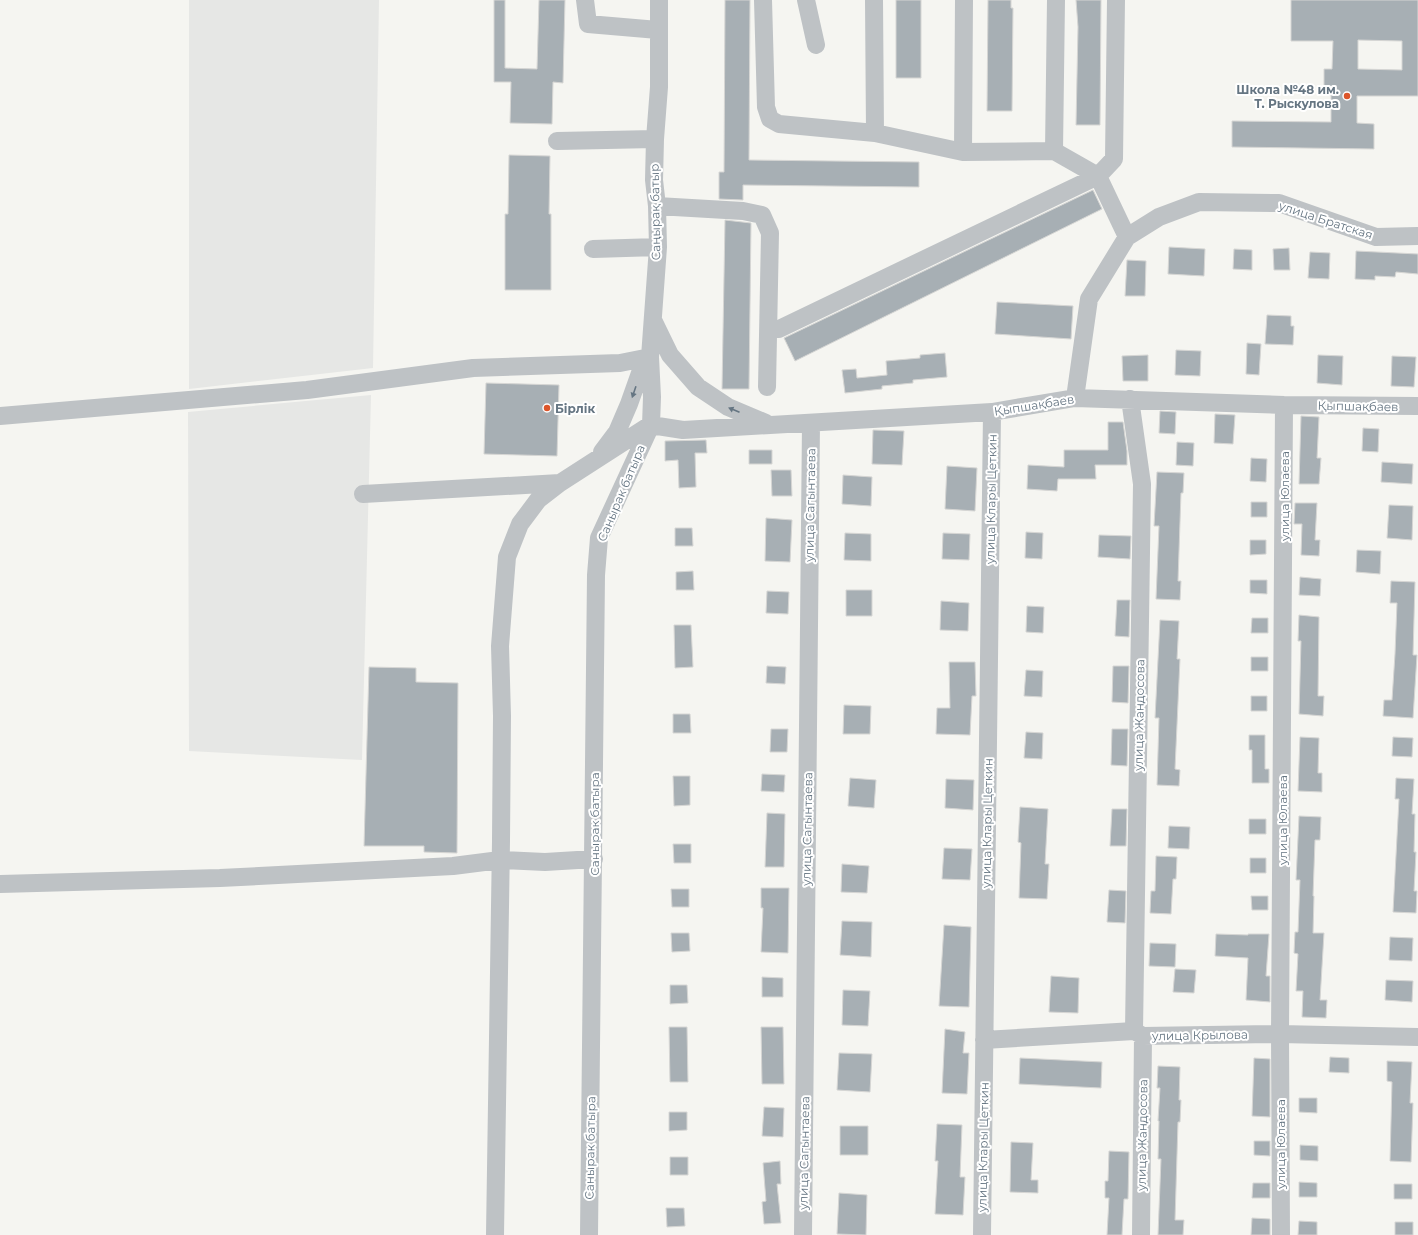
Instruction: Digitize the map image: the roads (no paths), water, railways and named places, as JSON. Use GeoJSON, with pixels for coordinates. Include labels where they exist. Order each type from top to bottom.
{"type":"FeatureCollection","features":[{"type":"Feature","properties":{"kind":"street"},"geometry":{"type":"LineString","coordinates":[[585,0],[588,24],[658,30]]}},
{"type":"Feature","properties":{"kind":"street","name":"Саңырақ батыр"},"geometry":{"type":"LineString","coordinates":[[651,425],[652,397],[650,357],[658,247],[657,206],[654,180],[655,139],[659,87],[659,0]]}},
{"type":"Feature","properties":{"kind":"street"},"geometry":{"type":"LineString","coordinates":[[763,0],[766,107],[770,119],[779,124],[874,133],[963,152],[1054,151],[1098,176],[1127,237]]}},
{"type":"Feature","properties":{"kind":"street"},"geometry":{"type":"LineString","coordinates":[[806,0],[816,45]]}},
{"type":"Feature","properties":{"kind":"street"},"geometry":{"type":"LineString","coordinates":[[874,0],[874,133]]}},
{"type":"Feature","properties":{"kind":"street"},"geometry":{"type":"LineString","coordinates":[[963,152],[964,0]]}},
{"type":"Feature","properties":{"kind":"street"},"geometry":{"type":"LineString","coordinates":[[1054,151],[1056,0]]}},
{"type":"Feature","properties":{"kind":"street"},"geometry":{"type":"LineString","coordinates":[[779,329],[1098,176],[1114,159],[1116,0]]}},
{"type":"Feature","properties":{"kind":"street"},"geometry":{"type":"LineString","coordinates":[[557,141],[655,139]]}},
{"type":"Feature","properties":{"kind":"street","name":"улица Братская"},"geometry":{"type":"LineString","coordinates":[[1076,398],[1090,298],[1127,237],[1159,217],[1199,202],[1279,203],[1376,237],[1418,236]]}},
{"type":"Feature","properties":{"kind":"street"},"geometry":{"type":"LineString","coordinates":[[657,206],[743,211],[762,215],[770,234],[767,387]]}},
{"type":"Feature","properties":{"kind":"street"},"geometry":{"type":"LineString","coordinates":[[592,249],[658,247]]}},
{"type":"Feature","properties":{"kind":"street"},"geometry":{"type":"LineString","coordinates":[[653,320],[670,355],[698,387],[728,407],[770,425]]}},
{"type":"Feature","properties":{"kind":"street"},"geometry":{"type":"LineString","coordinates":[[0,416],[307,390],[473,368],[620,362],[650,357]]}},
{"type":"Feature","properties":{"kind":"street"},"geometry":{"type":"LineString","coordinates":[[598,458],[617,432],[640,373],[650,357]]}},
{"type":"Feature","properties":{"kind":"street","name":"Қыпшақбаев"},"geometry":{"type":"LineString","coordinates":[[651,425],[683,430],[992,412],[1076,398],[1284,405],[1418,406]]}},
{"type":"Feature","properties":{"kind":"street","name":"улица Жандосова"},"geometry":{"type":"LineString","coordinates":[[1130,399],[1142,484],[1139,1033],[1141,1235]]}},
{"type":"Feature","properties":{"kind":"street","name":"улица Юлаева"},"geometry":{"type":"LineString","coordinates":[[1280,1235],[1284,405]]}},
{"type":"Feature","properties":{"kind":"street","name":"улица Клары Цеткин"},"geometry":{"type":"LineString","coordinates":[[982,1235],[992,412]]}},
{"type":"Feature","properties":{"kind":"street","name":"улица Сагынтаева"},"geometry":{"type":"LineString","coordinates":[[803,1235],[810,423]]}},
{"type":"Feature","properties":{"kind":"street"},"geometry":{"type":"LineString","coordinates":[[495,1235],[502,716],[500,646],[507,557],[520,524],[538,500],[560,483],[651,425]]}},
{"type":"Feature","properties":{"kind":"street","name":"Санырак батыра"},"geometry":{"type":"LineString","coordinates":[[589,1235],[596,575],[599,538],[651,425]]}},
{"type":"Feature","properties":{"kind":"street"},"geometry":{"type":"LineString","coordinates":[[363,494],[560,483]]}},
{"type":"Feature","properties":{"kind":"street"},"geometry":{"type":"LineString","coordinates":[[0,884],[220,878],[453,866],[500,860],[545,862],[594,859]]}},
{"type":"Feature","properties":{"kind":"street","name":"улица Крылова"},"geometry":{"type":"LineString","coordinates":[[984,1040],[1139,1033],[1418,1037]]}},
{"type":"Feature","properties":{"kind":"place","name":"Школа №48 им. Т. Рыскулова"},"geometry":{"type":"Point","coordinates":[1347,96]}},
{"type":"Feature","properties":{"kind":"place","name":"Бірлік"},"geometry":{"type":"Point","coordinates":[547,408]}}]}
